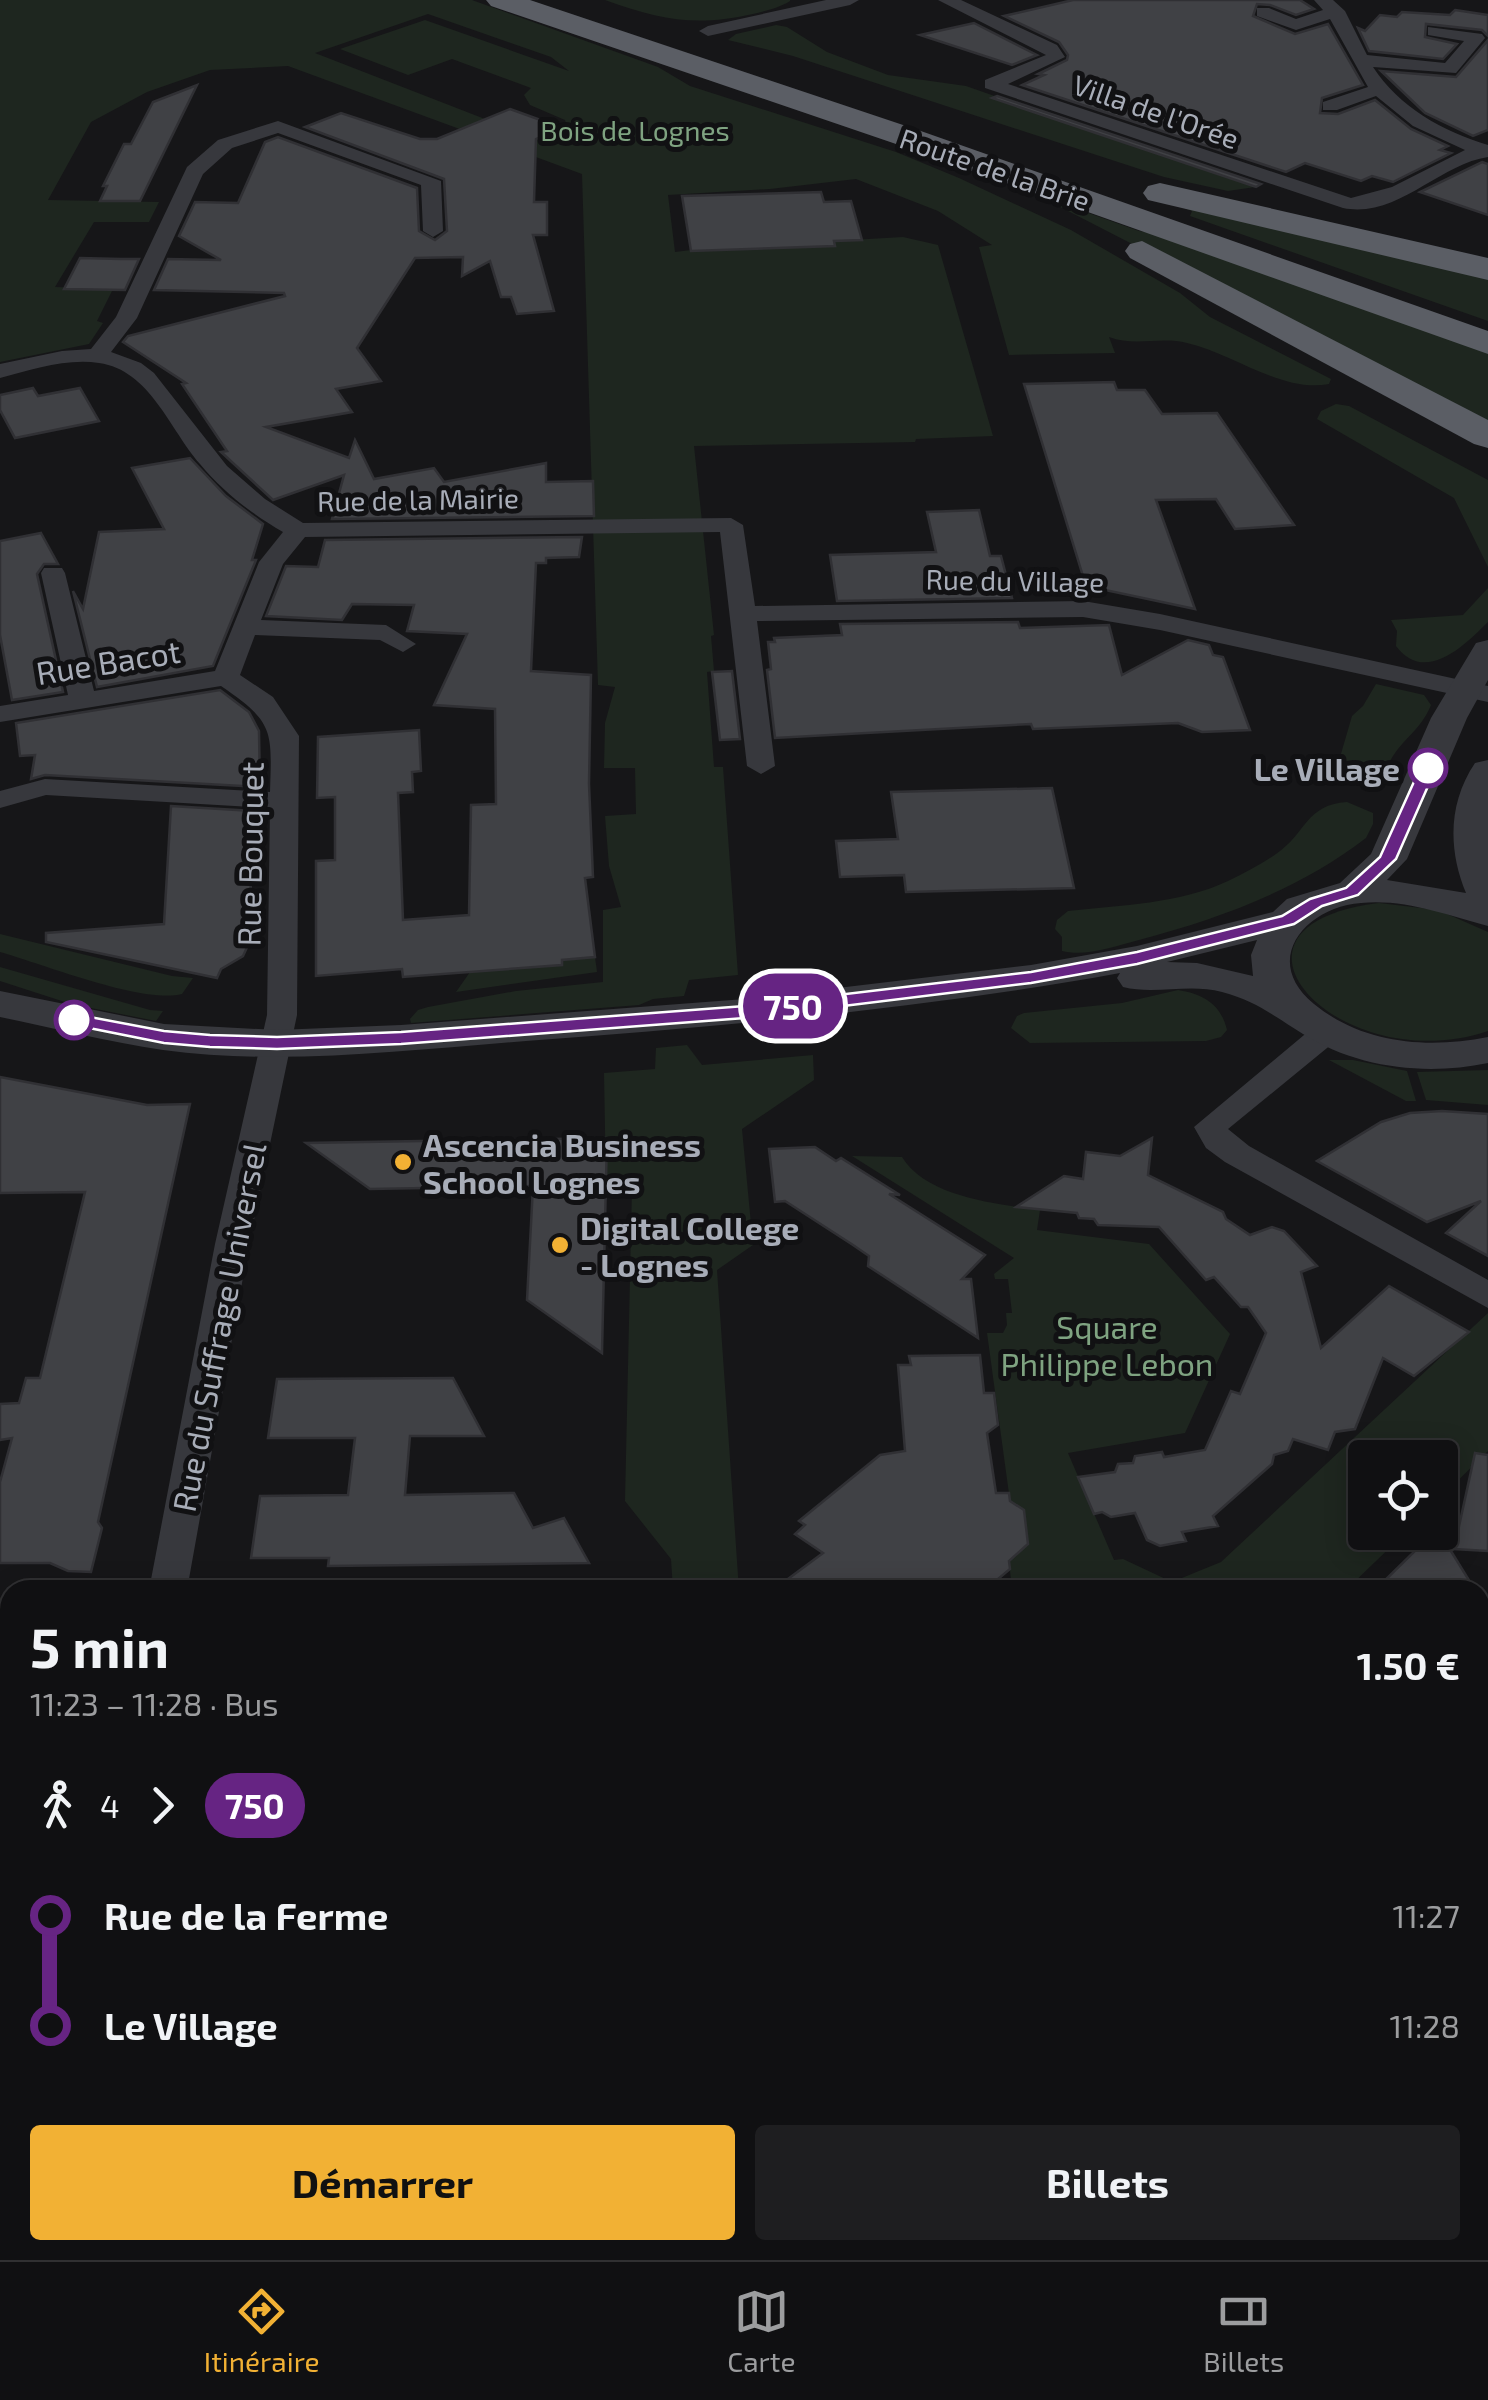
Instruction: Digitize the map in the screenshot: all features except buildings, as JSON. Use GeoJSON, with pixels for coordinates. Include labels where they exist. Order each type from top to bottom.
{"type":"FeatureCollection","features":[{"type":"Feature","properties":{"kind":"highway","name":"Route de la Brie"},"geometry":{"type":"LineString","coordinates":[[501,0],[1488,343]]}},
{"type":"Feature","properties":{"kind":"highway","name":"Route de la Brie"},"geometry":{"type":"LineString","coordinates":[[577,0],[1488,330]]}},
{"type":"Feature","properties":{"kind":"highway"},"geometry":{"type":"LineString","coordinates":[[611,37],[995,182],[1168,263],[1488,436]]}},
{"type":"Feature","properties":{"kind":"highway"},"geometry":{"type":"LineString","coordinates":[[788,78],[1036,160],[1244,214],[1488,269]]}},
{"type":"Feature","properties":{"kind":"street"},"geometry":{"type":"LineString","coordinates":[[708,32],[850,0]]}},
{"type":"Feature","properties":{"kind":"street"},"geometry":{"type":"LineString","coordinates":[[953,3],[984,0]]}},
{"type":"Feature","properties":{"kind":"street","name":"Villa de l'Orée"},"geometry":{"type":"LineString","coordinates":[[953,3],[1051,49],[1056,57],[992,84],[1350,204],[1375,200],[1457,158],[1486,150]]}},
{"type":"Feature","properties":{"kind":"street"},"geometry":{"type":"LineString","coordinates":[[1263,12],[1296,25],[1329,5],[1380,89],[1428,128],[1486,150]]}},
{"type":"Feature","properties":{"kind":"street"},"geometry":{"type":"LineString","coordinates":[[1360,60],[1450,69],[1476,38],[1434,32]]}},
{"type":"Feature","properties":{"kind":"street"},"geometry":{"type":"LineString","coordinates":[[1330,106],[1380,89]]}},
{"type":"Feature","properties":{"kind":"street"},"geometry":{"type":"LineString","coordinates":[[0,371],[97,356],[126,318],[194,171],[225,144],[278,127],[428,181],[434,185],[433,231]]}},
{"type":"Feature","properties":{"kind":"street","name":"Rue de la Mairie"},"geometry":{"type":"LineString","coordinates":[[97,356],[129,366],[157,384],[198,447],[230,482],[255,504],[298,530],[730,524],[743,614]]}},
{"type":"Feature","properties":{"kind":"street"},"geometry":{"type":"LineString","coordinates":[[226,677],[271,562],[298,530]]}},
{"type":"Feature","properties":{"kind":"street"},"geometry":{"type":"LineString","coordinates":[[53,573],[82,701]]}},
{"type":"Feature","properties":{"kind":"street","name":"Rue du Village"},"geometry":{"type":"LineString","coordinates":[[743,614],[1083,609],[1476,691]]}},
{"type":"Feature","properties":{"kind":"street"},"geometry":{"type":"LineString","coordinates":[[743,614],[761,766]]}},
{"type":"Feature","properties":{"kind":"street"},"geometry":{"type":"LineString","coordinates":[[243,627],[386,633],[403,644]]}},
{"type":"Feature","properties":{"kind":"street"},"geometry":{"type":"LineString","coordinates":[[1352,892],[1388,859],[1476,691],[1488,650]]}},
{"type":"Feature","properties":{"kind":"street","name":"Rue Bacot"},"geometry":{"type":"LineString","coordinates":[[0,714],[226,677]]}},
{"type":"Feature","properties":{"kind":"street","name":"Rue Bouquet"},"geometry":{"type":"LineString","coordinates":[[226,677],[264,704],[285,736],[282,1010],[275,1054]]}},
{"type":"Feature","properties":{"kind":"street"},"geometry":{"type":"LineString","coordinates":[[1488,772],[1476,802],[1468,843],[1488,898]]}},
{"type":"Feature","properties":{"kind":"street"},"geometry":{"type":"LineString","coordinates":[[0,800],[46,787],[286,803]]}},
{"type":"Feature","properties":{"kind":"street"},"geometry":{"type":"LineString","coordinates":[[1291,1005],[1272,975],[1270,960],[1278,932],[1288,920],[1316,902],[1352,892],[1428,894],[1488,914]]}},
{"type":"Feature","properties":{"kind":"street"},"geometry":{"type":"LineString","coordinates":[[8,1003],[164,1037],[275,1054],[745,1012],[1031,978],[1137,958],[1288,920]]}},
{"type":"Feature","properties":{"kind":"street"},"geometry":{"type":"LineString","coordinates":[[745,1012],[809,1020],[1050,993],[1185,972],[1250,986],[1291,1005],[1327,1032],[1366,1047],[1408,1056],[1480,1054]]}},
{"type":"Feature","properties":{"kind":"street"},"geometry":{"type":"LineString","coordinates":[[1327,1032],[1210,1127],[1218,1140],[1237,1154],[1488,1296]]}},
{"type":"Feature","properties":{"kind":"street","name":"Rue du Suffrage Universel"},"geometry":{"type":"LineString","coordinates":[[170,1580],[232,1244],[275,1054]]}},
{"type":"Feature","properties":{"kind":"green space","name":"Bois de Lognes"},"geometry":{"type":"Polygon","coordinates":[[[0,0],[472,0],[658,67],[690,86],[896,152],[959,178],[1071,230],[1180,293],[1210,317],[1331,379],[1329,384],[1293,383],[1177,341],[1109,337],[1115,353],[1009,355],[979,247],[992,245],[938,211],[856,179],[668,195],[675,252],[691,250],[683,196],[821,192],[834,241],[903,237],[938,245],[993,436],[915,442],[694,446],[714,635],[714,671],[707,672],[714,767],[723,767],[738,975],[689,980],[684,996],[653,999],[639,1005],[411,1023],[418,1010],[428,1007],[516,991],[603,982],[603,910],[621,907],[609,866],[605,816],[636,814],[635,768],[604,768],[605,723],[615,687],[598,685],[582,174],[288,66],[210,70],[147,92],[91,122],[48,200],[159,202],[149,222],[94,222],[55,287],[113,289],[97,321],[103,323],[89,344],[0,362],[0,0]],[[428,14],[315,53],[539,140],[561,136],[568,129],[565,120],[530,105],[524,95],[531,88],[452,59],[408,75],[340,49],[425,20],[569,71],[551,57],[428,14]]]}},
{"type":"Feature","properties":{"kind":"green space"},"geometry":{"type":"Polygon","coordinates":[[[605,0],[790,1],[753,14],[695,21],[661,17],[605,0]]]}},
{"type":"Feature","properties":{"kind":"green space"},"geometry":{"type":"Polygon","coordinates":[[[776,25],[787,27],[827,52],[888,75],[966,86],[1255,187],[1228,191],[1164,177],[793,56],[728,40],[736,34],[776,25]]]}},
{"type":"Feature","properties":{"kind":"green space"},"geometry":{"type":"Polygon","coordinates":[[[1141,193],[1488,276],[1488,321],[1190,216],[1192,211],[1141,193]]]}},
{"type":"Feature","properties":{"kind":"green space"},"geometry":{"type":"Polygon","coordinates":[[[1035,194],[1139,231],[1166,235],[1488,350],[1488,427],[1035,194]]]}},
{"type":"Feature","properties":{"kind":"green space"},"geometry":{"type":"Polygon","coordinates":[[[1336,404],[1349,406],[1488,480],[1488,567],[1454,498],[1317,419],[1321,411],[1336,404]]]}},
{"type":"Feature","properties":{"kind":"green space"},"geometry":{"type":"Polygon","coordinates":[[[1488,588],[1488,622],[1456,650],[1432,662],[1419,662],[1396,646],[1397,631],[1391,620],[1463,615],[1488,588]]]}},
{"type":"Feature","properties":{"kind":"green space"},"geometry":{"type":"Polygon","coordinates":[[[1376,684],[1424,695],[1431,705],[1375,782],[1337,781],[1336,771],[1352,716],[1376,684]]]}},
{"type":"Feature","properties":{"kind":"green space"},"geometry":{"type":"Polygon","coordinates":[[[1347,802],[1373,813],[1373,824],[1366,838],[1313,873],[1229,912],[1170,931],[1100,950],[1062,951],[1062,937],[1055,929],[1057,920],[1068,911],[1150,902],[1209,889],[1276,854],[1323,808],[1347,802]]]}},
{"type":"Feature","properties":{"kind":"green space"},"geometry":{"type":"Polygon","coordinates":[[[1379,903],[1438,910],[1488,932],[1488,1031],[1433,1041],[1382,1035],[1339,1019],[1308,994],[1293,967],[1297,940],[1324,917],[1379,903]]]}},
{"type":"Feature","properties":{"kind":"green space"},"geometry":{"type":"Polygon","coordinates":[[[0,934],[193,978],[182,994],[164,996],[118,988],[0,952],[0,934]]]}},
{"type":"Feature","properties":{"kind":"green space"},"geometry":{"type":"Polygon","coordinates":[[[595,957],[597,972],[456,992],[470,972],[562,965],[562,960],[595,957]]]}},
{"type":"Feature","properties":{"kind":"green space"},"geometry":{"type":"Polygon","coordinates":[[[0,967],[163,1011],[156,1021],[71,1004],[0,981],[0,967]]]}},
{"type":"Feature","properties":{"kind":"green space"},"geometry":{"type":"Polygon","coordinates":[[[1178,990],[1195,994],[1215,1007],[1227,1030],[1221,1037],[1206,1041],[1030,1043],[1011,1028],[1017,1016],[1024,1013],[1122,1003],[1178,990]]]}},
{"type":"Feature","properties":{"kind":"green space"},"geometry":{"type":"Polygon","coordinates":[[[687,1045],[702,1065],[813,1055],[814,1080],[742,1129],[753,1245],[717,1270],[738,1580],[672,1580],[671,1559],[625,1501],[632,1187],[606,1186],[604,1073],[655,1069],[656,1048],[687,1045]]]}},
{"type":"Feature","properties":{"kind":"green space"},"geometry":{"type":"Polygon","coordinates":[[[1329,1060],[1353,1060],[1407,1071],[1416,1101],[1406,1101],[1329,1060]]]}},
{"type":"Feature","properties":{"kind":"green space"},"geometry":{"type":"Polygon","coordinates":[[[1488,1070],[1488,1105],[1426,1100],[1417,1072],[1488,1070]]]}},
{"type":"Feature","properties":{"kind":"green space","name":"Square Philippe Lebon"},"geometry":{"type":"Polygon","coordinates":[[[852,1156],[902,1157],[913,1171],[945,1190],[1040,1210],[1037,1230],[1149,1244],[1230,1334],[1185,1433],[1068,1453],[1114,1560],[1123,1559],[1168,1580],[1011,1580],[1009,1561],[1024,1510],[1010,1501],[987,1333],[1003,1333],[1006,1313],[1012,1313],[1008,1279],[995,1279],[994,1274],[1014,1258],[852,1156]]]}},
{"type":"Feature","properties":{"kind":"green space","name":"Square Philippe Lebon"},"geometry":{"type":"Polygon","coordinates":[[[1488,1313],[1488,1451],[1458,1480],[1458,1440],[1352,1440],[1488,1313]]]}},
{"type":"Feature","properties":{"kind":"green space","name":"Square Philippe Lebon"},"geometry":{"type":"Polygon","coordinates":[[[1348,1444],[1348,1550],[1387,1550],[1356,1580],[1177,1580],[1221,1562],[1348,1444]]]}},
{"type":"Feature","properties":{"kind":"bus line","name":"750"},"geometry":{"type":"LineString","coordinates":[[74,1020],[164,1037],[210,1041],[277,1043],[401,1038],[745,1012],[1031,978],[1137,958],[1288,920],[1316,902],[1352,892],[1388,859],[1428,768]]}},
{"type":"Feature","properties":{"kind":"place","name":"Le Village"},"geometry":{"type":"Point","coordinates":[1428,768]}},
{"type":"Feature","properties":{"kind":"place","name":"Ascencia Business School Lognes"},"geometry":{"type":"Point","coordinates":[403,1162]}},
{"type":"Feature","properties":{"kind":"place","name":"Digital College - Lognes"},"geometry":{"type":"Point","coordinates":[560,1245]}}]}
